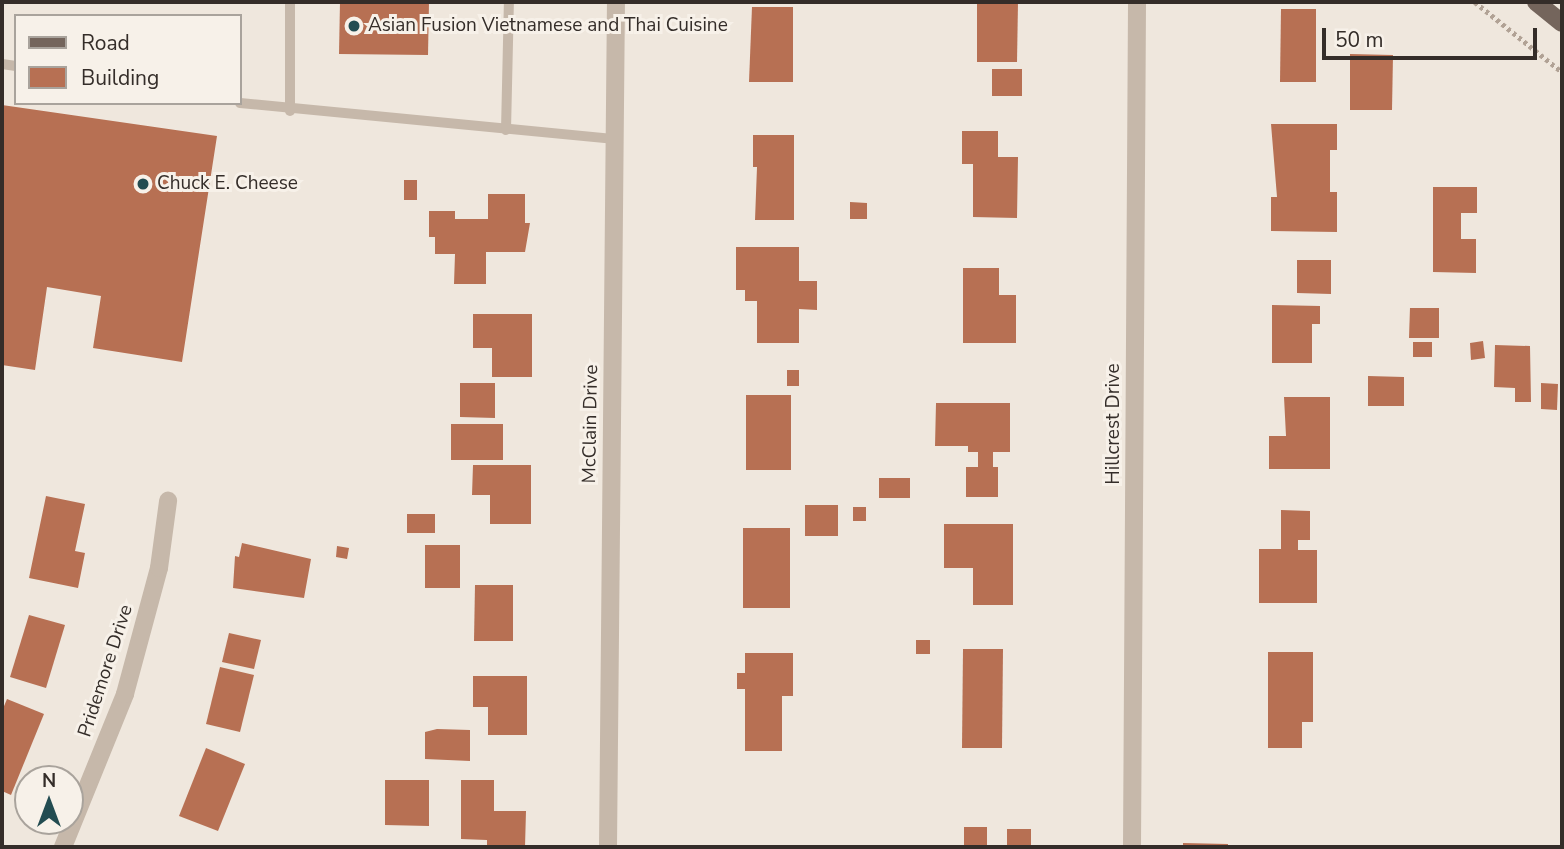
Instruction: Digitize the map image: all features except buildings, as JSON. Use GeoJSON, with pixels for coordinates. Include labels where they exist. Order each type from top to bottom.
{"type":"FeatureCollection","features":[{"type":"Feature","properties":{"kind":"main road"},"geometry":{"type":"LineString","coordinates":[[1536,2],[1562,23]]}},
{"type":"Feature","properties":{"kind":"street","name":"McClain Drive"},"geometry":{"type":"LineString","coordinates":[[608,847],[616,2]]}},
{"type":"Feature","properties":{"kind":"street","name":"Hillcrest Drive"},"geometry":{"type":"LineString","coordinates":[[1132,847],[1138,2]]}},
{"type":"Feature","properties":{"kind":"street","name":"Pridemore Drive"},"geometry":{"type":"LineString","coordinates":[[63,847],[125,694],[159,568],[168,501]]}},
{"type":"Feature","properties":{"kind":"lane"},"geometry":{"type":"LineString","coordinates":[[289,111],[290,2]]}},
{"type":"Feature","properties":{"kind":"lane"},"geometry":{"type":"LineString","coordinates":[[506,130],[509,2]]}},
{"type":"Feature","properties":{"kind":"lane"},"geometry":{"type":"LineString","coordinates":[[242,103],[289,111],[615,139]]}},
{"type":"Feature","properties":{"kind":"path"},"geometry":{"type":"LineString","coordinates":[[1475,2],[1562,72]]}},
{"type":"Feature","properties":{"kind":"place","name":"Asian Fusion Vietnamese and Thai Cuisine"},"geometry":{"type":"Point","coordinates":[354,26]}},
{"type":"Feature","properties":{"kind":"place","name":"Chuck E. Cheese"},"geometry":{"type":"Point","coordinates":[143,184]}}]}
